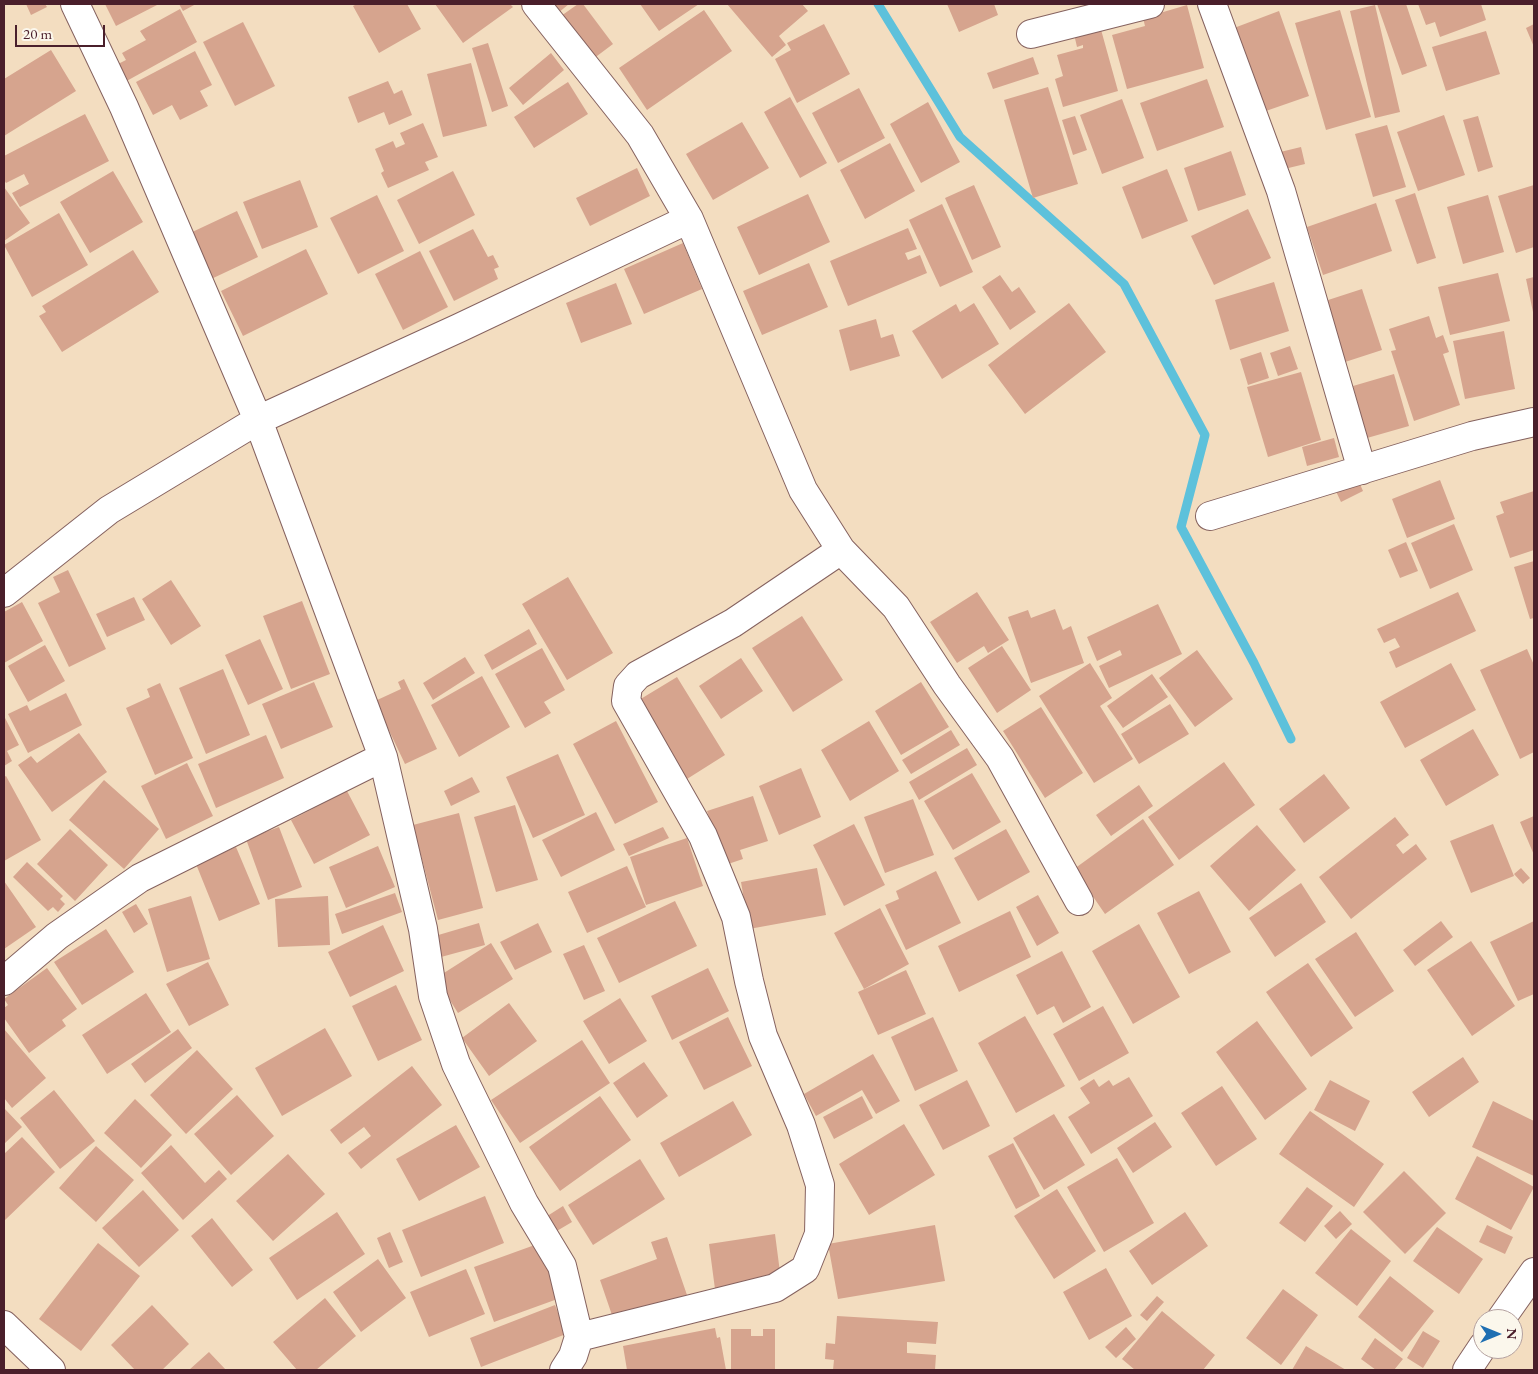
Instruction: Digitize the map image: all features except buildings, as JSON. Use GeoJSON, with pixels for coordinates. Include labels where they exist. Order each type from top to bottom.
{"type":"FeatureCollection","features":[{"type":"Feature","properties":{"kind":"street"},"geometry":{"type":"LineString","coordinates":[[75,4],[124,107],[258,420],[383,756],[423,929],[433,996],[456,1064],[524,1203],[562,1266],[579,1337],[573,1356],[564,1370]]}},
{"type":"Feature","properties":{"kind":"street"},"geometry":{"type":"LineString","coordinates":[[536,4],[640,134],[689,219],[803,490],[840,550],[896,607],[947,685],[1000,758],[1079,901]]}},
{"type":"Feature","properties":{"kind":"street"},"geometry":{"type":"LineString","coordinates":[[1031,34],[1150,4]]}},
{"type":"Feature","properties":{"kind":"street"},"geometry":{"type":"LineString","coordinates":[[1212,4],[1281,191],[1362,470]]}},
{"type":"Feature","properties":{"kind":"street"},"geometry":{"type":"LineString","coordinates":[[4,593],[109,510],[258,420],[459,328],[689,219]]}},
{"type":"Feature","properties":{"kind":"street"},"geometry":{"type":"LineString","coordinates":[[1210,516],[1472,436],[1534,422]]}},
{"type":"Feature","properties":{"kind":"street"},"geometry":{"type":"LineString","coordinates":[[579,1337],[775,1288],[805,1269],[819,1234],[820,1185],[801,1125],[763,1036],[736,917],[703,836],[626,701],[628,686],[638,675],[734,623],[840,550]]}},
{"type":"Feature","properties":{"kind":"street"},"geometry":{"type":"LineString","coordinates":[[4,981],[57,936],[140,878],[383,756]]}},
{"type":"Feature","properties":{"kind":"street"},"geometry":{"type":"LineString","coordinates":[[1508,1309],[1534,1272]]}},
{"type":"Feature","properties":{"kind":"street"},"geometry":{"type":"LineString","coordinates":[[4,1325],[51,1370]]}},
{"type":"Feature","properties":{"kind":"street"},"geometry":{"type":"LineString","coordinates":[[1467,1370],[1474,1359]]}},
{"type":"Feature","properties":{"kind":"waterway"},"geometry":{"type":"LineString","coordinates":[[878,4],[960,137],[1124,284],[1205,435],[1181,527],[1254,663],[1291,739]]}}]}
